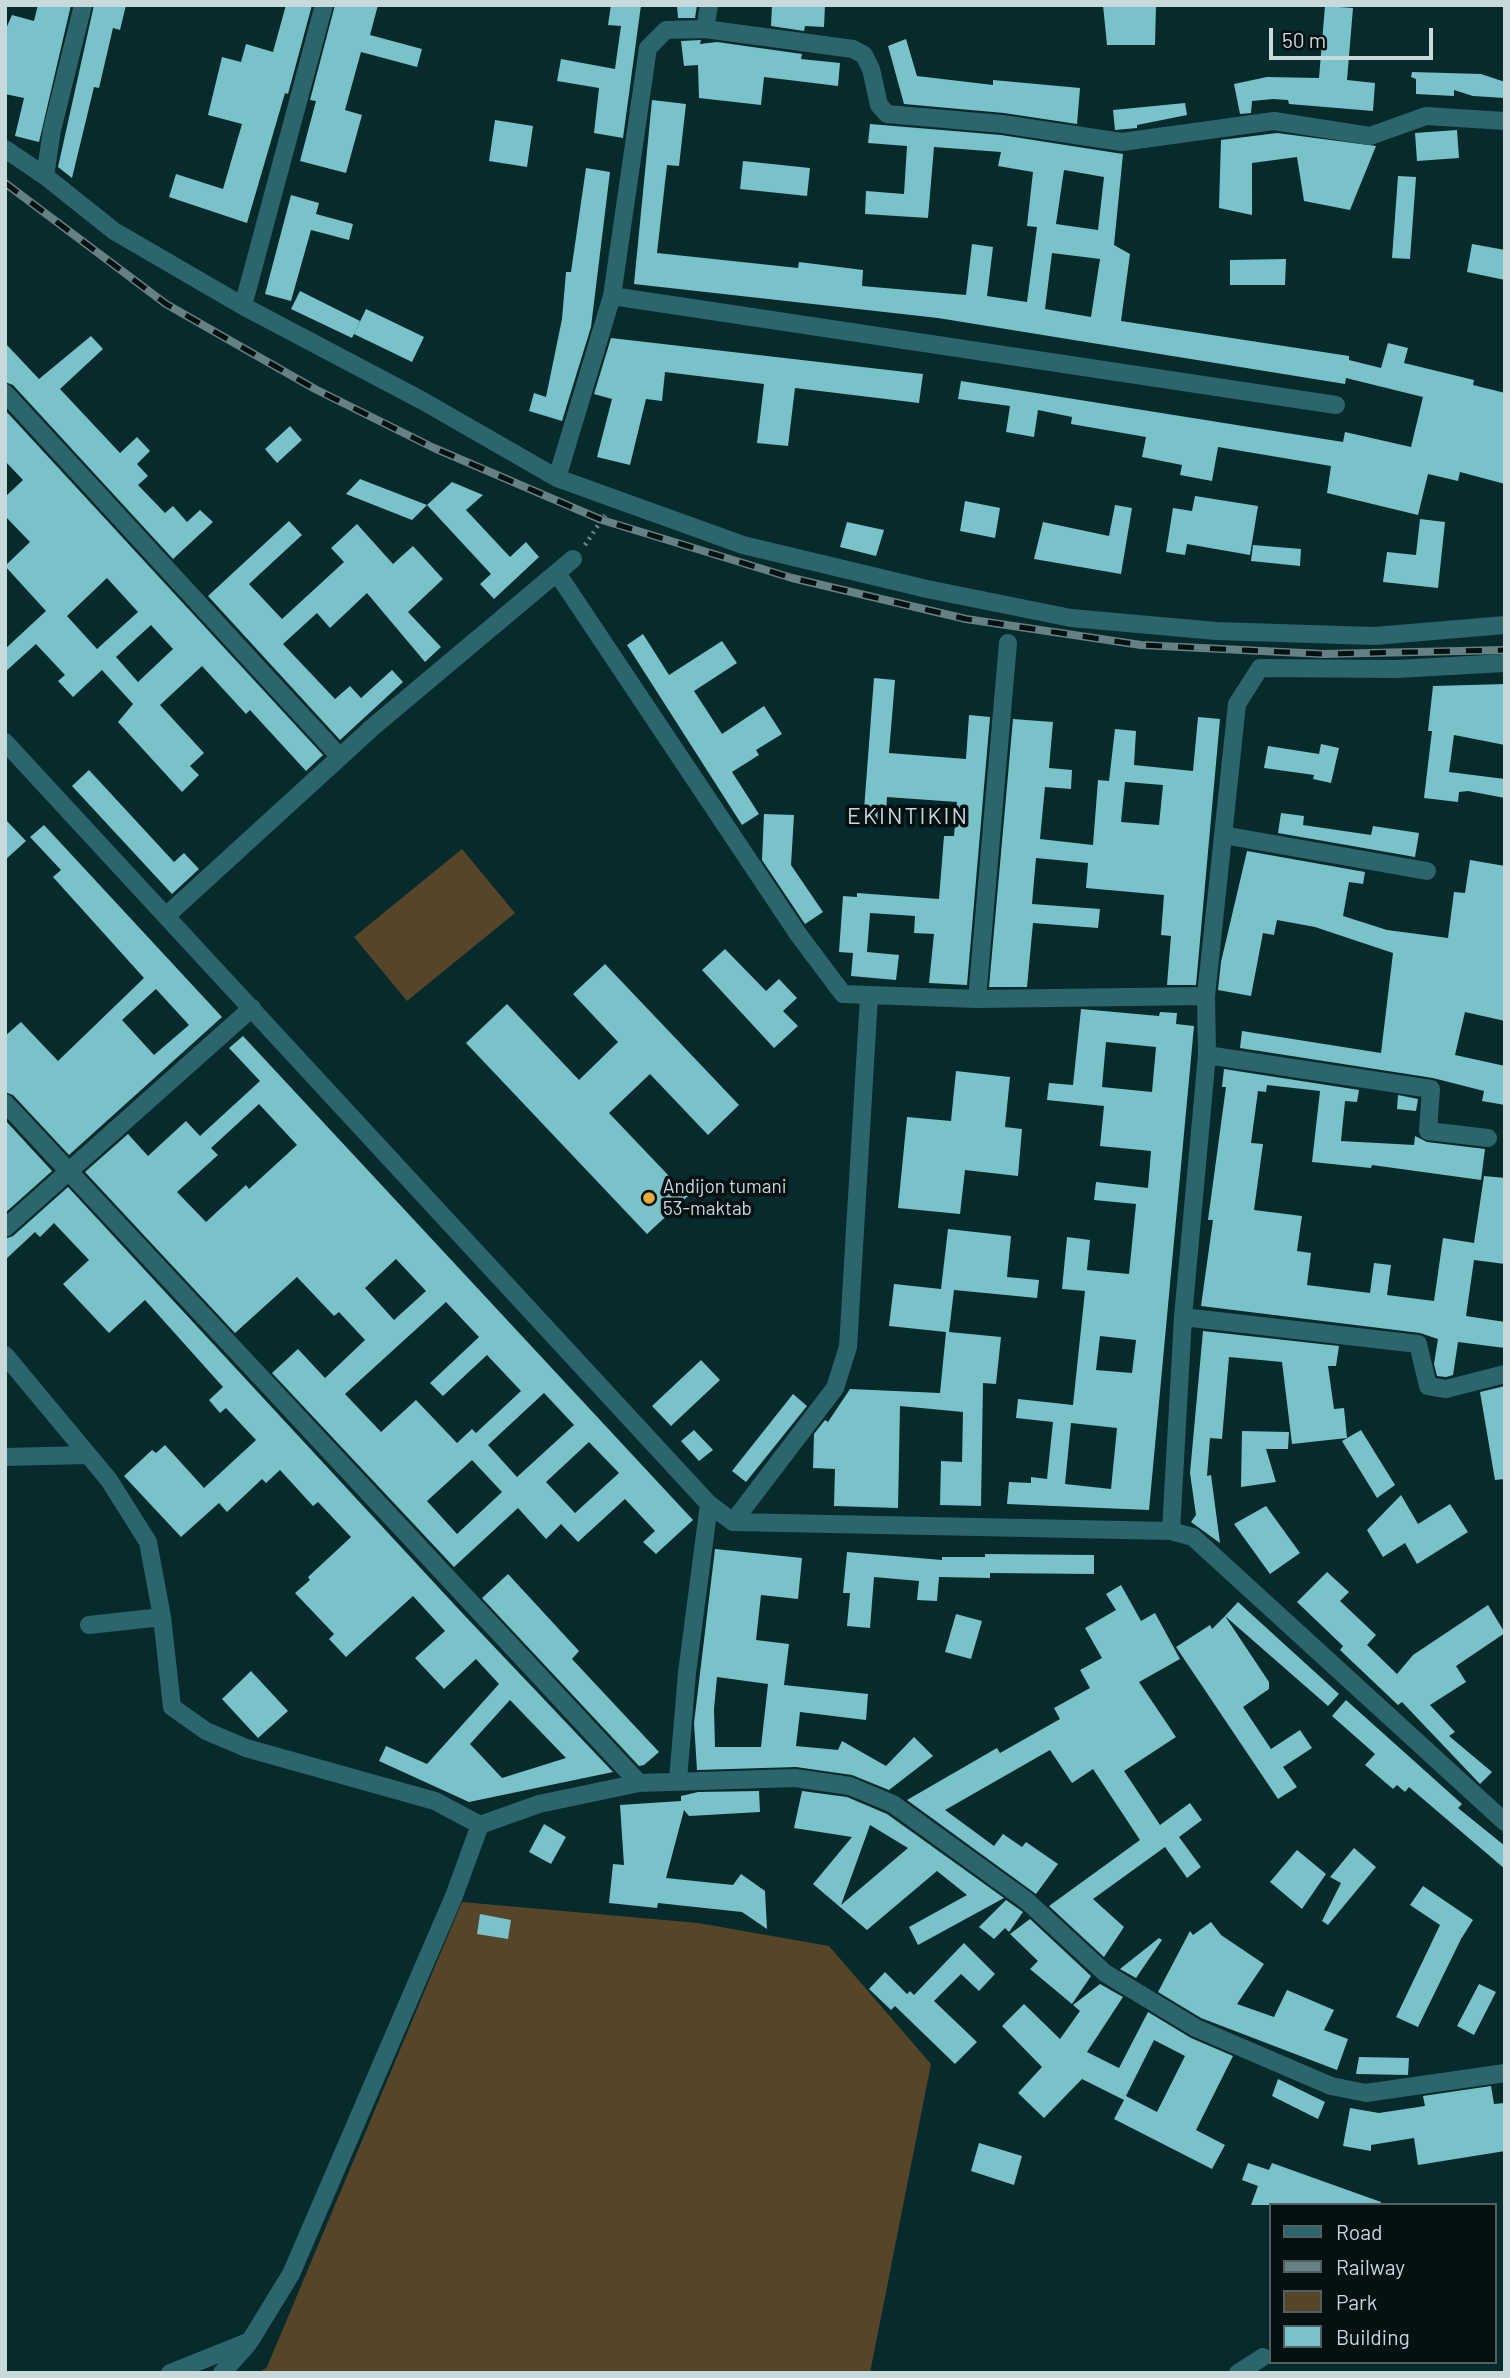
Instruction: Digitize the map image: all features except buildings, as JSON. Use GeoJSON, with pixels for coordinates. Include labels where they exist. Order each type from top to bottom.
{"type":"FeatureCollection","features":[{"type":"Feature","properties":{"kind":"street"},"geometry":{"type":"LineString","coordinates":[[45,176],[52,130],[83,5]]}},
{"type":"Feature","properties":{"kind":"street"},"geometry":{"type":"LineString","coordinates":[[243,306],[324,5]]}},
{"type":"Feature","properties":{"kind":"street"},"geometry":{"type":"LineString","coordinates":[[705,29],[709,5]]}},
{"type":"Feature","properties":{"kind":"street"},"geometry":{"type":"LineString","coordinates":[[557,478],[612,296],[648,48],[666,30],[705,29],[853,49],[864,55],[879,105],[887,114],[1002,124],[1122,142],[1274,121],[1370,136],[1426,116],[1505,121]]}},
{"type":"Feature","properties":{"kind":"street"},"geometry":{"type":"LineString","coordinates":[[5,149],[45,176],[114,231],[243,306],[423,401],[557,478],[743,545],[1071,618],[1216,631],[1374,636],[1505,625]]}},
{"type":"Feature","properties":{"kind":"street"},"geometry":{"type":"LineString","coordinates":[[612,296],[1336,405]]}},
{"type":"Feature","properties":{"kind":"street"},"geometry":{"type":"LineString","coordinates":[[5,393],[341,757]]}},
{"type":"Feature","properties":{"kind":"street"},"geometry":{"type":"LineString","coordinates":[[166,916],[341,757],[573,559]]}},
{"type":"Feature","properties":{"kind":"street"},"geometry":{"type":"LineString","coordinates":[[557,573],[806,944],[843,994],[977,999],[1206,996]]}},
{"type":"Feature","properties":{"kind":"street"},"geometry":{"type":"LineString","coordinates":[[977,999],[1008,643]]}},
{"type":"Feature","properties":{"kind":"street"},"geometry":{"type":"LineString","coordinates":[[1171,1531],[1183,1317],[1208,1055],[1206,996],[1237,704],[1260,668],[1398,669],[1505,663]]}},
{"type":"Feature","properties":{"kind":"street"},"geometry":{"type":"LineString","coordinates":[[5,742],[709,1504],[733,1522],[1171,1531],[1193,1537],[1505,1822]]}},
{"type":"Feature","properties":{"kind":"street"},"geometry":{"type":"LineString","coordinates":[[1223,835],[1427,871]]}},
{"type":"Feature","properties":{"kind":"street"},"geometry":{"type":"LineString","coordinates":[[733,1522],[835,1388],[848,1347],[869,997]]}},
{"type":"Feature","properties":{"kind":"street"},"geometry":{"type":"LineString","coordinates":[[5,1228],[251,1008]]}},
{"type":"Feature","properties":{"kind":"street"},"geometry":{"type":"LineString","coordinates":[[1208,1055],[1431,1089],[1428,1131],[1488,1138]]}},
{"type":"Feature","properties":{"kind":"street"},"geometry":{"type":"LineString","coordinates":[[5,1103],[639,1783]]}},
{"type":"Feature","properties":{"kind":"street"},"geometry":{"type":"LineString","coordinates":[[1183,1317],[1418,1344],[1428,1386],[1446,1389],[1505,1374]]}},
{"type":"Feature","properties":{"kind":"street"},"geometry":{"type":"LineString","coordinates":[[5,1354],[109,1480],[148,1542],[162,1617],[172,1707],[206,1731],[246,1748],[435,1801],[480,1825],[539,1804],[639,1783],[795,1778],[850,1786],[893,1804],[1027,1901],[1105,1973],[1196,2028],[1331,2086],[1366,2092],[1505,2073]]}},
{"type":"Feature","properties":{"kind":"street"},"geometry":{"type":"LineString","coordinates":[[5,1457],[88,1455]]}},
{"type":"Feature","properties":{"kind":"street"},"geometry":{"type":"LineString","coordinates":[[678,1780],[687,1673],[709,1504]]}},
{"type":"Feature","properties":{"kind":"street"},"geometry":{"type":"LineString","coordinates":[[89,1625],[162,1617]]}},
{"type":"Feature","properties":{"kind":"street"},"geometry":{"type":"LineString","coordinates":[[222,2373],[250,2341],[291,2274],[454,1896],[480,1825]]}},
{"type":"Feature","properties":{"kind":"street"},"geometry":{"type":"LineString","coordinates":[[170,2373],[250,2341]]}},
{"type":"Feature","properties":{"kind":"street"},"geometry":{"type":"LineString","coordinates":[[1238,2373],[1262,2357]]}},
{"type":"Feature","properties":{"kind":"path"},"geometry":{"type":"LineString","coordinates":[[573,559],[596,533],[612,498]]}},
{"type":"Feature","properties":{"kind":"green space"},"geometry":{"type":"Polygon","coordinates":[[[462,849],[515,913],[407,1001],[354,937],[462,849]]]}},
{"type":"Feature","properties":{"kind":"green space"},"geometry":{"type":"Polygon","coordinates":[[[462,1902],[698,1923],[829,1946],[931,2064],[870,2373],[259,2373],[267,2367],[462,1902]]]}},
{"type":"Feature","properties":{"kind":"railway"},"geometry":{"type":"LineString","coordinates":[[5,183],[166,304],[315,389],[434,448],[602,520],[792,578],[966,619],[1141,645],[1323,654],[1505,650]]}},
{"type":"Feature","properties":{"kind":"place","name":"Andijon tumani 53-maktab"},"geometry":{"type":"Point","coordinates":[649,1198]}},
{"type":"Feature","properties":{"kind":"district","name":"EKINTIKIN"},"geometry":{"type":"Point","coordinates":[908,816]}}]}
